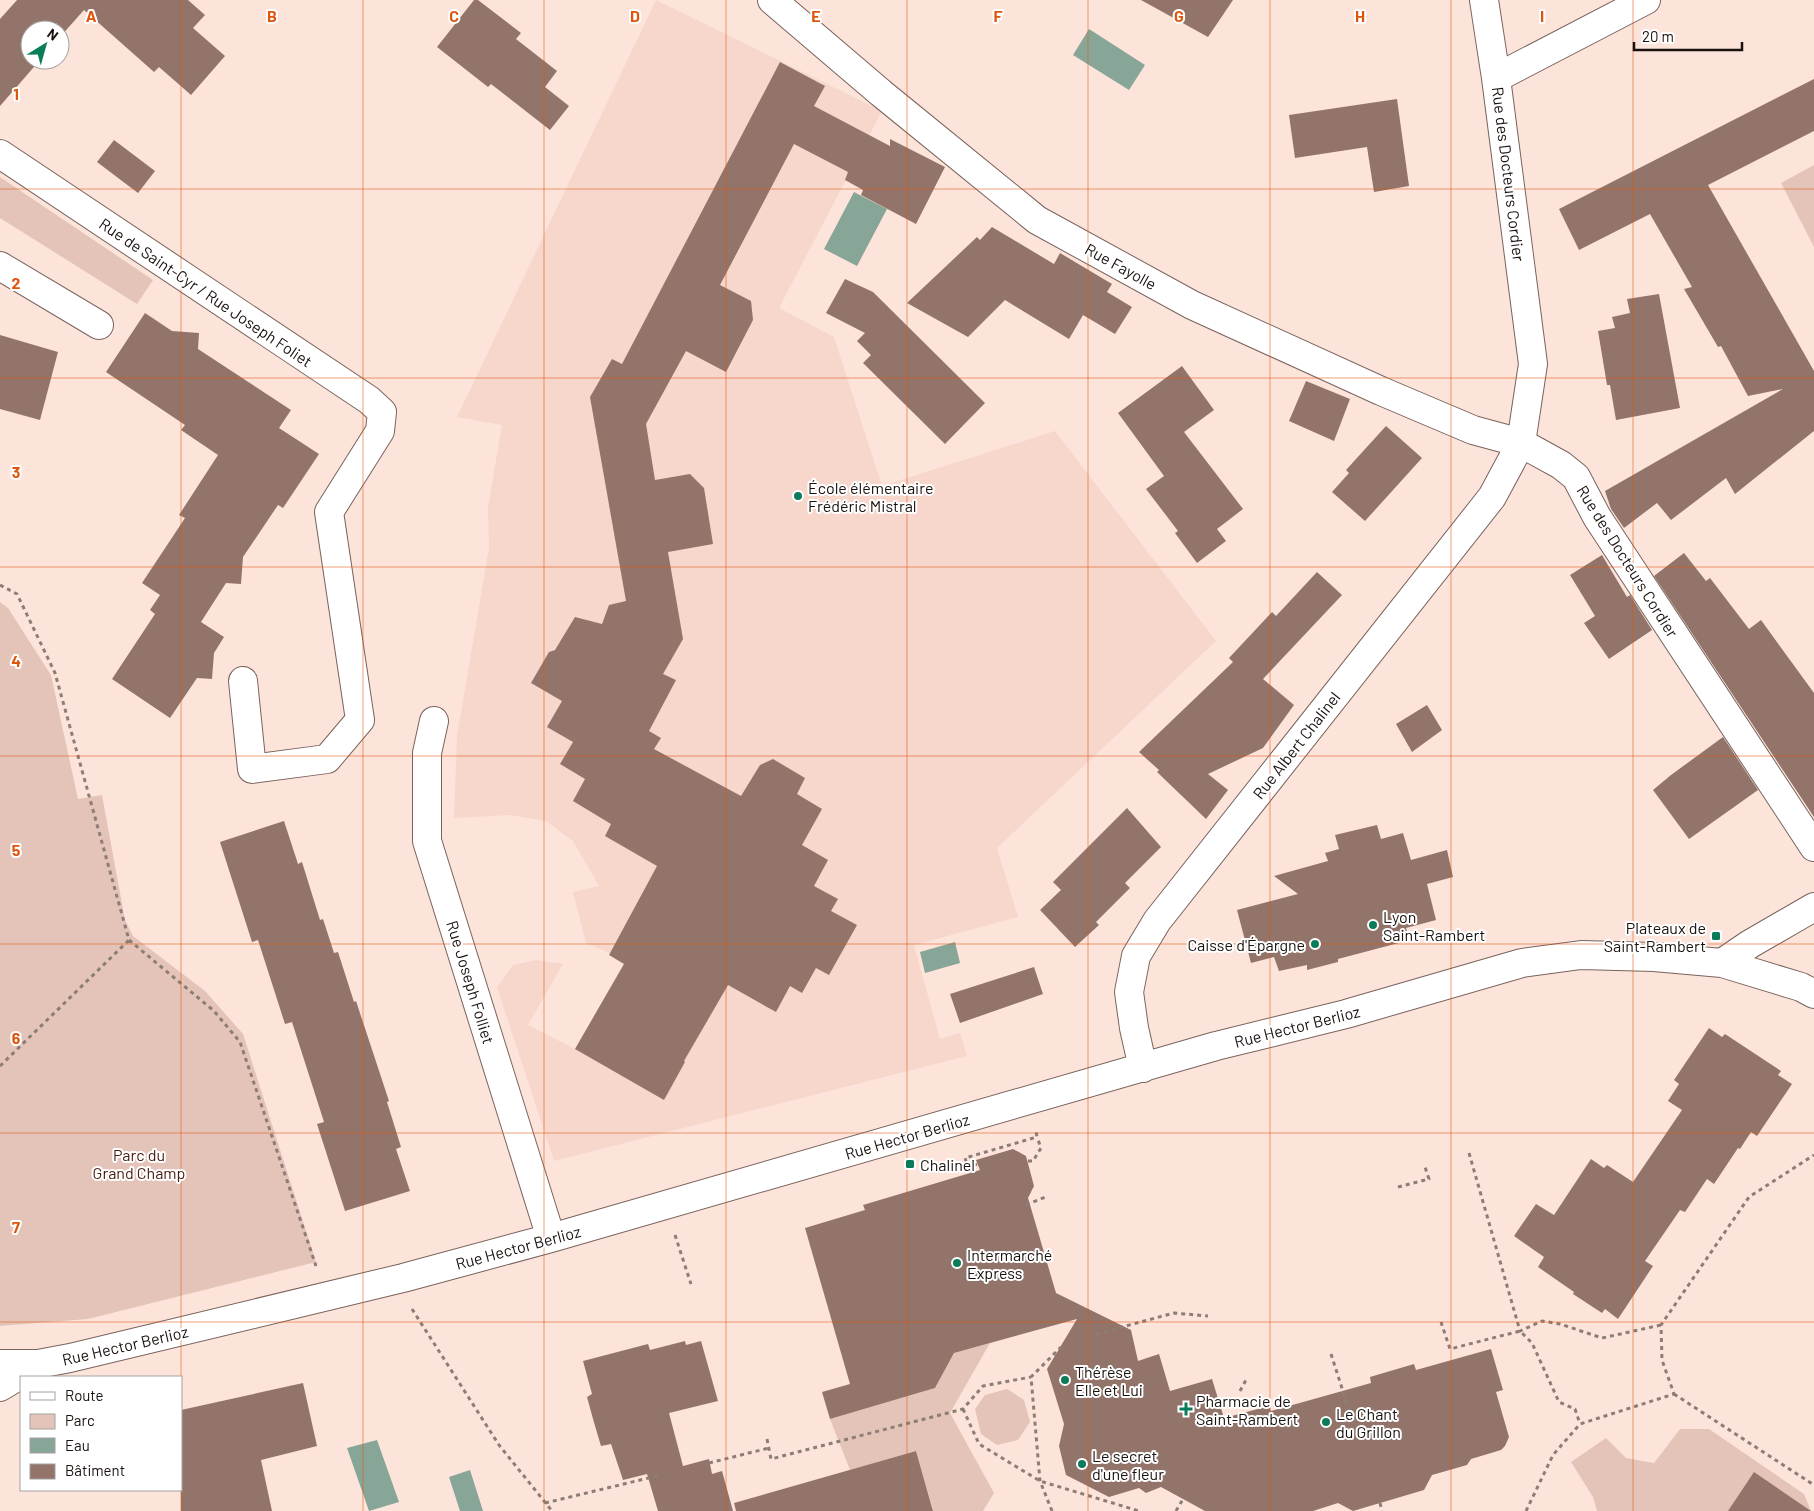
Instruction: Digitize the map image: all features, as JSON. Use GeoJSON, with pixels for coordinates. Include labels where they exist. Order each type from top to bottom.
{"type":"FeatureCollection","features":[{"type":"Feature","properties":{"kind":"street","name":"Rue Fayolle"},"geometry":{"type":"LineString","coordinates":[[772,0],[881,93],[1037,220],[1192,305],[1381,391],[1473,430],[1521,443]]}},
{"type":"Feature","properties":{"kind":"street","name":"Rue des Docteurs Cordier"},"geometry":{"type":"LineString","coordinates":[[1484,0],[1533,364],[1521,443],[1561,465],[1576,477],[1597,517],[1814,847]]}},
{"type":"Feature","properties":{"kind":"street"},"geometry":{"type":"LineString","coordinates":[[1496,78],[1646,0]]}},
{"type":"Feature","properties":{"kind":"street","name":"Rue de Saint-Cyr / Rue Joseph Foliet"},"geometry":{"type":"LineString","coordinates":[[0,154],[369,400],[382,412],[380,431],[329,512],[360,720],[327,759],[252,769],[243,681]]}},
{"type":"Feature","properties":{"kind":"street"},"geometry":{"type":"LineString","coordinates":[[0,266],[99,325]]}},
{"type":"Feature","properties":{"kind":"street","name":"Rue Albert Chalinel"},"geometry":{"type":"LineString","coordinates":[[1143,1068],[1134,1028],[1129,992],[1136,956],[1157,921],[1492,497],[1521,443]]}},
{"type":"Feature","properties":{"kind":"street","name":"Rue Joseph Folliet"},"geometry":{"type":"LineString","coordinates":[[434,721],[427,753],[428,841],[551,1238]]}},
{"type":"Feature","properties":{"kind":"street"},"geometry":{"type":"LineString","coordinates":[[1722,963],[1750,944],[1814,907]]}},
{"type":"Feature","properties":{"kind":"street","name":"Rue Hector Berlioz"},"geometry":{"type":"LineString","coordinates":[[0,1364],[38,1364],[70,1358],[403,1278],[551,1238],[1216,1046],[1346,1014],[1522,963],[1581,955],[1654,957],[1722,963],[1801,987],[1814,994]]}},
{"type":"Feature","properties":{"kind":"street"},"geometry":{"type":"LineString","coordinates":[[0,1387],[38,1364]]}},
{"type":"Feature","properties":{"kind":"path"},"geometry":{"type":"LineString","coordinates":[[0,585],[17,594],[55,673],[129,940],[214,1011],[240,1042],[326,1297]]}},
{"type":"Feature","properties":{"kind":"path"},"geometry":{"type":"LineString","coordinates":[[0,1066],[129,940]]}},
{"type":"Feature","properties":{"kind":"path"},"geometry":{"type":"LineString","coordinates":[[1028,1161],[1033,1161],[1041,1148],[1038,1137]]}},
{"type":"Feature","properties":{"kind":"path"},"geometry":{"type":"LineString","coordinates":[[1469,1153],[1520,1331],[1532,1343],[1559,1402],[1575,1409],[1580,1424]]}},
{"type":"Feature","properties":{"kind":"path"},"geometry":{"type":"LineString","coordinates":[[1814,1155],[1749,1197],[1660,1325],[1662,1360],[1674,1394],[1814,1485]]}},
{"type":"Feature","properties":{"kind":"path"},"geometry":{"type":"LineString","coordinates":[[1398,1187],[1428,1179],[1425,1167]]}},
{"type":"Feature","properties":{"kind":"path"},"geometry":{"type":"LineString","coordinates":[[1026,1205],[1048,1196]]}},
{"type":"Feature","properties":{"kind":"path"},"geometry":{"type":"LineString","coordinates":[[651,1208],[659,1236],[674,1232],[691,1284]]}},
{"type":"Feature","properties":{"kind":"path"},"geometry":{"type":"LineString","coordinates":[[403,1278],[410,1307],[499,1445],[552,1511]]}},
{"type":"Feature","properties":{"kind":"path"},"geometry":{"type":"LineString","coordinates":[[1096,1334],[1174,1313],[1208,1316]]}},
{"type":"Feature","properties":{"kind":"path"},"geometry":{"type":"LineString","coordinates":[[1441,1322],[1450,1349],[1520,1331],[1542,1321],[1560,1324],[1602,1338],[1660,1325]]}},
{"type":"Feature","properties":{"kind":"path"},"geometry":{"type":"LineString","coordinates":[[767,1439],[771,1459],[963,1409],[983,1386],[1031,1377],[1061,1347]]}},
{"type":"Feature","properties":{"kind":"path"},"geometry":{"type":"LineString","coordinates":[[1331,1354],[1350,1413]]}},
{"type":"Feature","properties":{"kind":"path"},"geometry":{"type":"LineString","coordinates":[[1031,1377],[1040,1482],[1052,1511]]}},
{"type":"Feature","properties":{"kind":"path"},"geometry":{"type":"LineString","coordinates":[[1240,1391],[1247,1378]]}},
{"type":"Feature","properties":{"kind":"path"},"geometry":{"type":"LineString","coordinates":[[1526,1511],[1553,1455],[1580,1424],[1674,1394]]}},
{"type":"Feature","properties":{"kind":"path"},"geometry":{"type":"LineString","coordinates":[[963,1409],[979,1444],[1040,1482],[1139,1511]]}},
{"type":"Feature","properties":{"kind":"path"},"geometry":{"type":"LineString","coordinates":[[710,1463],[769,1448]]}},
{"type":"Feature","properties":{"kind":"path"},"geometry":{"type":"LineString","coordinates":[[545,1503],[661,1475]]}},
{"type":"Feature","properties":{"kind":"path"},"geometry":{"type":"LineString","coordinates":[[1176,1511],[1183,1499]]}},
{"type":"Feature","properties":{"kind":"path"},"geometry":{"type":"LineString","coordinates":[[1380,1503],[1382,1511]]}},
{"type":"Feature","properties":{"kind":"shaded area","name":"École élémentaire Frédéric Mistral"},"geometry":{"type":"Polygon","coordinates":[[[656,0],[882,111],[779,308],[834,337],[882,486],[1055,431],[1216,641],[997,848],[1018,917],[914,945],[940,1039],[960,1033],[967,1056],[554,1161],[497,987],[513,965],[536,960],[563,964],[528,1025],[575,1049],[626,960],[586,943],[573,892],[599,886],[573,841],[546,821],[510,815],[454,818],[457,736],[489,548],[488,507],[502,425],[457,417],[656,0]]]}},
{"type":"Feature","properties":{"kind":"green space"},"geometry":{"type":"Polygon","coordinates":[[[1814,165],[1814,247],[1781,183],[1814,165]]]}},
{"type":"Feature","properties":{"kind":"green space"},"geometry":{"type":"Polygon","coordinates":[[[0,177],[153,280],[137,304],[0,218],[0,177]]]}},
{"type":"Feature","properties":{"kind":"green space","name":"Parc du Grand Champ"},"geometry":{"type":"Polygon","coordinates":[[[0,602],[8,608],[51,675],[78,799],[102,795],[125,920],[133,936],[205,991],[243,1034],[316,1262],[88,1319],[0,1326],[0,602]]]}},
{"type":"Feature","properties":{"kind":"green space"},"geometry":{"type":"Polygon","coordinates":[[[990,1343],[950,1413],[994,1493],[983,1511],[928,1511],[933,1509],[916,1451],[850,1470],[830,1419],[935,1388],[954,1353],[990,1343]]]}},
{"type":"Feature","properties":{"kind":"green space"},"geometry":{"type":"Polygon","coordinates":[[[1007,1389],[1024,1400],[1030,1422],[1018,1440],[997,1445],[981,1434],[975,1409],[985,1395],[1007,1389]]]}},
{"type":"Feature","properties":{"kind":"green space"},"geometry":{"type":"Polygon","coordinates":[[[1680,1429],[1709,1429],[1804,1494],[1811,1511],[1597,1511],[1593,1497],[1571,1462],[1606,1438],[1626,1458],[1654,1463],[1680,1429]]]}},
{"type":"Feature","properties":{"kind":"water"},"geometry":{"type":"Polygon","coordinates":[[[1089,29],[1145,65],[1129,90],[1073,55],[1089,29]]]}},
{"type":"Feature","properties":{"kind":"water"},"geometry":{"type":"Polygon","coordinates":[[[854,192],[887,209],[857,266],[824,249],[854,192]]]}},
{"type":"Feature","properties":{"kind":"water"},"geometry":{"type":"Polygon","coordinates":[[[955,942],[960,963],[925,973],[920,952],[955,942]]]}},
{"type":"Feature","properties":{"kind":"water"},"geometry":{"type":"Polygon","coordinates":[[[377,1440],[399,1502],[369,1511],[347,1448],[377,1440]]]}},
{"type":"Feature","properties":{"kind":"water"},"geometry":{"type":"Polygon","coordinates":[[[470,1470],[483,1511],[460,1511],[449,1477],[470,1470]]]}},
{"type":"Feature","properties":{"kind":"building"},"geometry":{"type":"Polygon","coordinates":[[[17,0],[188,0],[205,15],[193,28],[225,56],[191,95],[159,67],[154,72],[84,10],[70,26],[70,20],[20,20],[20,70],[31,70],[0,106],[0,19],[17,0]]]}},
{"type":"Feature","properties":{"kind":"building"},"geometry":{"type":"Polygon","coordinates":[[[474,0],[478,0],[521,33],[516,39],[557,71],[545,87],[569,106],[550,130],[491,84],[488,87],[437,47],[474,0]]]}},
{"type":"Feature","properties":{"kind":"building"},"geometry":{"type":"Polygon","coordinates":[[[1141,0],[1233,0],[1208,37],[1141,0]]]}},
{"type":"Feature","properties":{"kind":"building"},"geometry":{"type":"Polygon","coordinates":[[[780,62],[825,86],[814,106],[890,146],[890,139],[945,167],[916,224],[861,195],[863,190],[845,180],[848,172],[794,144],[720,285],[751,301],[753,320],[726,372],[686,351],[646,424],[655,480],[690,474],[704,488],[713,544],[668,552],[683,639],[663,674],[676,680],[649,731],[661,738],[654,749],[741,796],[760,765],[773,759],[805,778],[797,794],[822,809],[802,845],[828,860],[814,886],[838,899],[831,911],[857,925],[829,975],[816,968],[802,993],[790,986],[776,1012],[728,985],[664,1100],[575,1049],[624,964],[609,955],[657,866],[605,836],[611,824],[573,801],[585,779],[560,764],[573,742],[547,727],[562,701],[531,683],[549,652],[555,650],[575,617],[602,624],[609,605],[626,601],[590,397],[612,359],[622,364],[780,62]]]}},
{"type":"Feature","properties":{"kind":"building"},"geometry":{"type":"Polygon","coordinates":[[[1814,79],[1814,131],[1708,185],[1814,371],[1814,431],[1735,494],[1726,478],[1671,520],[1657,503],[1624,528],[1611,509],[1605,491],[1783,389],[1748,396],[1721,346],[1718,347],[1684,289],[1692,287],[1650,214],[1579,250],[1559,209],[1814,79]]]}},
{"type":"Feature","properties":{"kind":"building"},"geometry":{"type":"Polygon","coordinates":[[[1397,99],[1409,186],[1374,192],[1367,147],[1295,158],[1289,115],[1397,99]]]}},
{"type":"Feature","properties":{"kind":"building"},"geometry":{"type":"Polygon","coordinates":[[[114,140],[155,171],[138,193],[97,162],[114,140]]]}},
{"type":"Feature","properties":{"kind":"building"},"geometry":{"type":"Polygon","coordinates":[[[992,227],[1054,264],[1060,253],[1112,284],[1107,292],[1132,307],[1115,334],[1083,315],[1069,339],[1005,300],[968,337],[907,303],[977,237],[980,240],[992,227]]]}},
{"type":"Feature","properties":{"kind":"building"},"geometry":{"type":"Polygon","coordinates":[[[845,279],[873,292],[985,403],[945,444],[863,363],[871,355],[857,341],[865,333],[826,313],[845,279]]]}},
{"type":"Feature","properties":{"kind":"building"},"geometry":{"type":"Polygon","coordinates":[[[1659,294],[1680,408],[1616,420],[1610,385],[1607,385],[1598,331],[1615,328],[1612,317],[1630,313],[1627,299],[1659,294]]]}},
{"type":"Feature","properties":{"kind":"building"},"geometry":{"type":"Polygon","coordinates":[[[145,313],[172,331],[199,333],[198,349],[291,410],[279,428],[319,454],[283,508],[278,505],[243,557],[241,584],[226,583],[201,622],[224,637],[214,653],[212,679],[197,678],[170,718],[112,679],[155,614],[150,610],[160,595],[142,583],[185,518],[179,515],[218,455],[181,430],[185,425],[106,372],[145,313]]]}},
{"type":"Feature","properties":{"kind":"building"},"geometry":{"type":"Polygon","coordinates":[[[0,335],[58,352],[40,420],[0,409],[0,335]]]}},
{"type":"Feature","properties":{"kind":"building"},"geometry":{"type":"Polygon","coordinates":[[[1182,366],[1214,410],[1184,432],[1243,509],[1217,529],[1226,541],[1197,563],[1175,533],[1178,531],[1146,489],[1164,476],[1118,413],[1182,366]]]}},
{"type":"Feature","properties":{"kind":"building"},"geometry":{"type":"Polygon","coordinates":[[[1306,381],[1350,399],[1334,441],[1289,421],[1306,381]]]}},
{"type":"Feature","properties":{"kind":"building"},"geometry":{"type":"Polygon","coordinates":[[[1386,426],[1422,458],[1365,521],[1332,492],[1349,473],[1346,470],[1386,426]]]}},
{"type":"Feature","properties":{"kind":"building"},"geometry":{"type":"Polygon","coordinates":[[[1684,553],[1706,581],[1710,578],[1749,629],[1761,620],[1814,693],[1814,817],[1654,576],[1684,553]]]}},
{"type":"Feature","properties":{"kind":"building"},"geometry":{"type":"Polygon","coordinates":[[[1602,555],[1627,597],[1630,595],[1652,630],[1609,659],[1584,623],[1595,616],[1570,575],[1602,555]]]}},
{"type":"Feature","properties":{"kind":"building"},"geometry":{"type":"Polygon","coordinates":[[[1317,572],[1342,595],[1263,679],[1294,705],[1263,748],[1208,774],[1228,790],[1206,819],[1139,752],[1233,662],[1229,658],[1272,612],[1276,616],[1317,572]]]}},
{"type":"Feature","properties":{"kind":"building"},"geometry":{"type":"Polygon","coordinates":[[[1427,705],[1442,730],[1412,752],[1396,724],[1427,705]]]}},
{"type":"Feature","properties":{"kind":"building"},"geometry":{"type":"Polygon","coordinates":[[[1723,737],[1758,790],[1689,839],[1653,790],[1723,737]]]}},
{"type":"Feature","properties":{"kind":"building"},"geometry":{"type":"Polygon","coordinates":[[[1127,808],[1161,847],[1125,883],[1130,888],[1096,922],[1099,925],[1075,947],[1040,910],[1061,890],[1053,882],[1127,808]]]}},
{"type":"Feature","properties":{"kind":"building"},"geometry":{"type":"Polygon","coordinates":[[[284,821],[298,864],[302,862],[320,920],[323,919],[334,953],[338,952],[354,1002],[356,1001],[389,1101],[387,1102],[401,1147],[396,1149],[410,1191],[345,1211],[317,1124],[324,1122],[292,1022],[285,1024],[258,940],[252,942],[220,842],[284,821]]]}},
{"type":"Feature","properties":{"kind":"building"},"geometry":{"type":"Polygon","coordinates":[[[1377,825],[1381,839],[1403,833],[1411,860],[1447,850],[1453,877],[1427,884],[1436,920],[1406,928],[1410,940],[1338,959],[1338,962],[1307,970],[1307,965],[1279,971],[1274,957],[1251,963],[1237,910],[1298,894],[1274,876],[1328,861],[1325,853],[1339,849],[1335,835],[1377,825]]]}},
{"type":"Feature","properties":{"kind":"building"},"geometry":{"type":"Polygon","coordinates":[[[1034,967],[1043,994],[960,1023],[950,994],[1034,967]]]}},
{"type":"Feature","properties":{"kind":"building"},"geometry":{"type":"Polygon","coordinates":[[[1709,1028],[1722,1037],[1725,1034],[1781,1071],[1778,1075],[1792,1084],[1757,1136],[1751,1132],[1714,1184],[1707,1179],[1685,1212],[1680,1210],[1645,1261],[1653,1266],[1618,1319],[1605,1309],[1602,1313],[1538,1267],[1544,1257],[1514,1236],[1536,1204],[1554,1215],[1591,1159],[1604,1168],[1607,1165],[1633,1182],[1682,1110],[1668,1101],[1679,1084],[1674,1080],[1709,1028]]]}},
{"type":"Feature","properties":{"kind":"building"},"geometry":{"type":"Polygon","coordinates":[[[1013,1149],[1026,1156],[1034,1186],[1028,1198],[1056,1293],[1131,1330],[1138,1361],[1159,1354],[1170,1391],[1212,1379],[1224,1418],[1269,1406],[1271,1411],[1371,1383],[1370,1377],[1414,1364],[1416,1370],[1491,1349],[1503,1390],[1496,1392],[1509,1437],[1505,1446],[1501,1450],[1471,1459],[1467,1465],[1432,1475],[1424,1490],[1353,1511],[1338,1503],[1313,1511],[1205,1511],[1161,1487],[1146,1493],[1139,1488],[1109,1497],[1066,1475],[1059,1446],[1064,1424],[1047,1369],[1077,1319],[954,1353],[935,1388],[830,1419],[822,1392],[850,1384],[805,1228],[865,1210],[863,1205],[980,1170],[976,1160],[1013,1149]]]}},
{"type":"Feature","properties":{"kind":"building"},"geometry":{"type":"Polygon","coordinates":[[[685,1341],[686,1345],[701,1341],[718,1401],[669,1413],[683,1466],[709,1459],[712,1474],[722,1471],[733,1511],[658,1511],[647,1474],[623,1480],[611,1444],[601,1446],[593,1419],[587,1397],[592,1394],[583,1361],[648,1344],[650,1350],[685,1341]]]}},
{"type":"Feature","properties":{"kind":"building"},"geometry":{"type":"Polygon","coordinates":[[[303,1383],[317,1446],[261,1460],[272,1511],[181,1511],[182,1410],[303,1383]]]}},
{"type":"Feature","properties":{"kind":"building"},"geometry":{"type":"Polygon","coordinates":[[[916,1451],[933,1511],[736,1511],[734,1503],[916,1451]]]}},
{"type":"Feature","properties":{"kind":"building"},"geometry":{"type":"Polygon","coordinates":[[[1754,1472],[1811,1511],[1728,1511],[1754,1472]]]}},
{"type":"Feature","properties":{"kind":"place","name":"École élémentaire Frédéric Mistral"},"geometry":{"type":"Point","coordinates":[798,496]}},
{"type":"Feature","properties":{"kind":"place","name":"Lyon Saint-Rambert"},"geometry":{"type":"Point","coordinates":[1373,925]}},
{"type":"Feature","properties":{"kind":"place","name":"Plateaux de Saint-Rambert"},"geometry":{"type":"Point","coordinates":[1716,936]}},
{"type":"Feature","properties":{"kind":"place","name":"Caisse d'Épargne"},"geometry":{"type":"Point","coordinates":[1315,944]}},
{"type":"Feature","properties":{"kind":"place","name":"Chalinel"},"geometry":{"type":"Point","coordinates":[910,1164]}},
{"type":"Feature","properties":{"kind":"place","name":"Intermarché Express"},"geometry":{"type":"Point","coordinates":[957,1263]}},
{"type":"Feature","properties":{"kind":"place","name":"Thérèse Elle et Lui"},"geometry":{"type":"Point","coordinates":[1065,1380]}},
{"type":"Feature","properties":{"kind":"place","name":"Pharmacie de Saint-Rambert"},"geometry":{"type":"Point","coordinates":[1186,1409]}},
{"type":"Feature","properties":{"kind":"place","name":"Le Chant du Grillon"},"geometry":{"type":"Point","coordinates":[1326,1422]}},
{"type":"Feature","properties":{"kind":"place","name":"Le secret d'une fleur"},"geometry":{"type":"Point","coordinates":[1082,1464]}}]}
